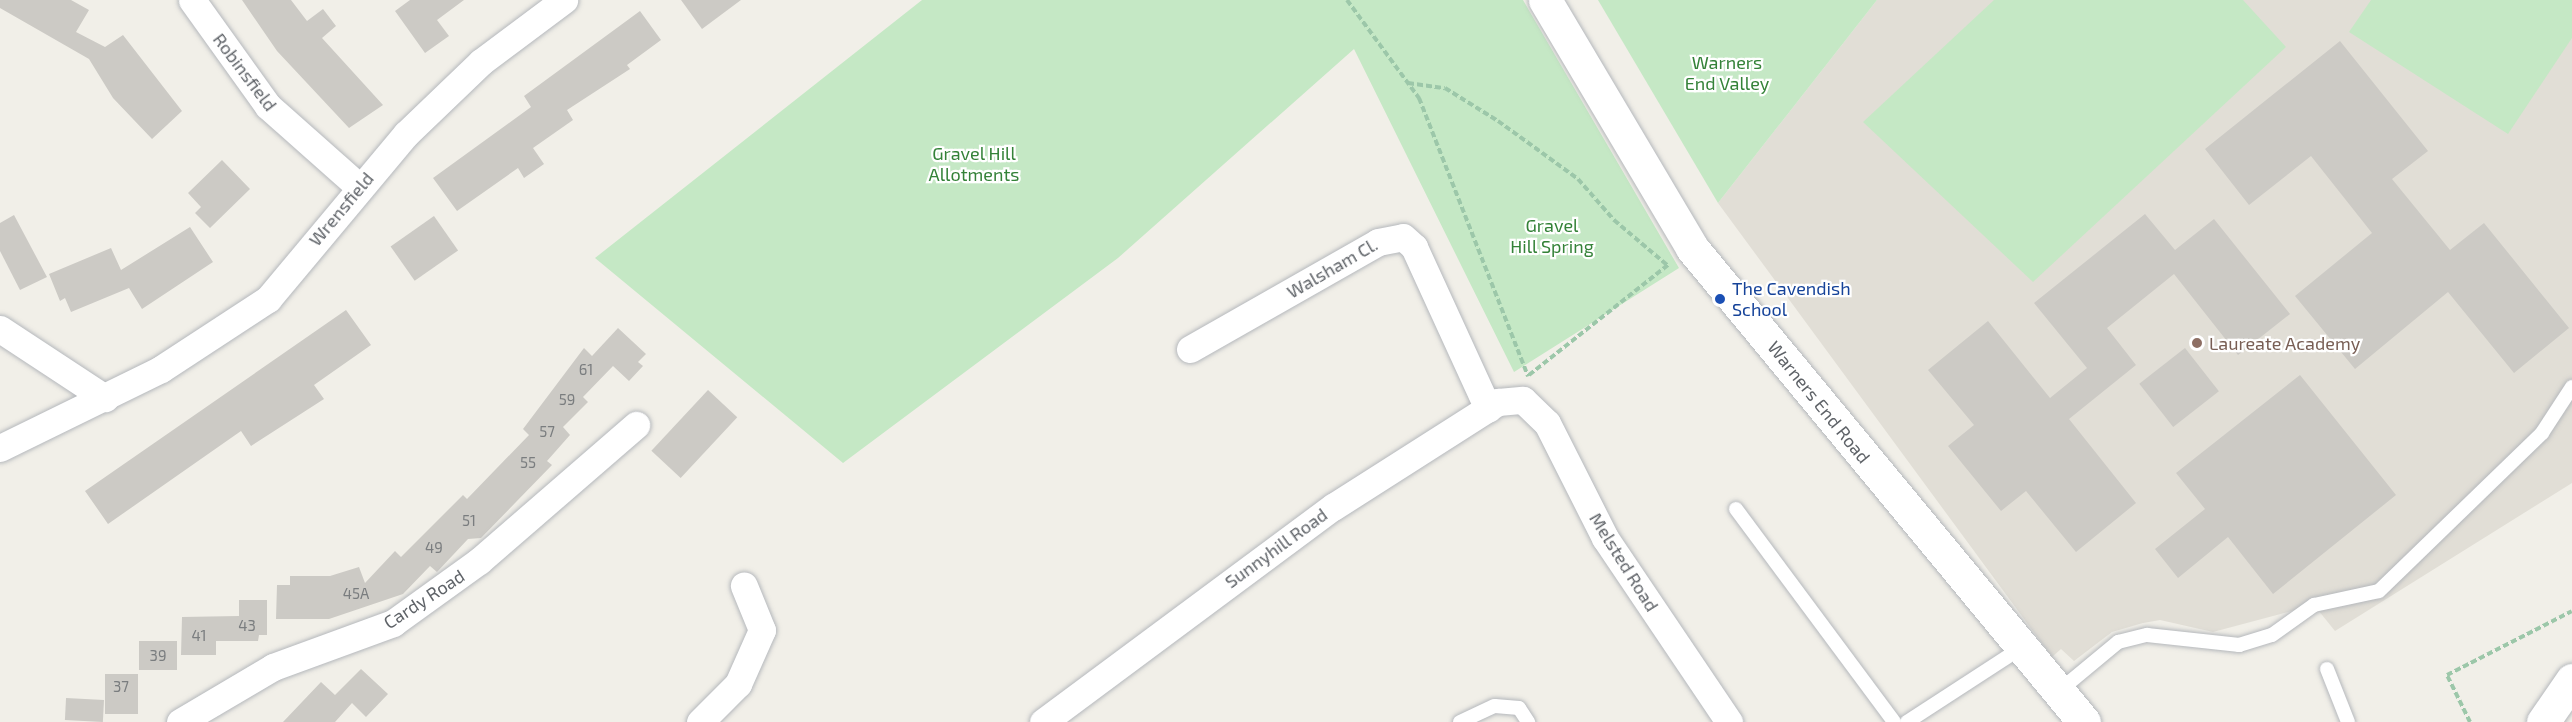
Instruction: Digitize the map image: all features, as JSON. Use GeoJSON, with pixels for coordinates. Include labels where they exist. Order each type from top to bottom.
{"type":"FeatureCollection","features":[{"type":"Feature","properties":{"kind":"street","name":"Robinsfield"},"geometry":{"type":"LineString","coordinates":[[192,0],[268,106],[358,186]]}},
{"type":"Feature","properties":{"kind":"street","name":"Wrensfield"},"geometry":{"type":"LineString","coordinates":[[0,448],[105,398],[268,299],[358,186],[481,62],[564,0]]}},
{"type":"Feature","properties":{"kind":"street","name":"Warners End Road"},"geometry":{"type":"LineString","coordinates":[[1545,0],[1680,256],[2084,722]]}},
{"type":"Feature","properties":{"kind":"street","name":"Walsham Cl."},"geometry":{"type":"LineString","coordinates":[[1190,349],[1378,242],[1403,237],[1414,247],[1488,409]]}},
{"type":"Feature","properties":{"kind":"street"},"geometry":{"type":"LineString","coordinates":[[0,329],[105,398]]}},
{"type":"Feature","properties":{"kind":"street","name":"Sunnyhill Road"},"geometry":{"type":"LineString","coordinates":[[1043,722],[1333,507],[1488,409],[1526,388]]}},
{"type":"Feature","properties":{"kind":"street","name":"Melsted Road"},"geometry":{"type":"LineString","coordinates":[[1526,388],[1547,423],[1605,538],[1729,722]]}},
{"type":"Feature","properties":{"kind":"street","name":"Cardy Road"},"geometry":{"type":"LineString","coordinates":[[180,722],[273,667],[393,623],[479,561],[636,426]]}},
{"type":"Feature","properties":{"kind":"street"},"geometry":{"type":"LineString","coordinates":[[700,722],[738,684],[762,630],[744,586]]}},
{"type":"Feature","properties":{"kind":"street"},"geometry":{"type":"LineString","coordinates":[[2543,722],[2572,680]]}},
{"type":"Feature","properties":{"kind":"lane"},"geometry":{"type":"LineString","coordinates":[[2057,692],[2118,642],[2146,635],[2240,645],[2272,635],[2314,605],[2379,591],[2542,433],[2572,387]]}},
{"type":"Feature","properties":{"kind":"lane"},"geometry":{"type":"LineString","coordinates":[[1736,509],[1894,722]]}},
{"type":"Feature","properties":{"kind":"lane"},"geometry":{"type":"LineString","coordinates":[[1907,722],[2021,648]]}},
{"type":"Feature","properties":{"kind":"lane"},"geometry":{"type":"LineString","coordinates":[[2327,669],[2348,722]]}},
{"type":"Feature","properties":{"kind":"lane"},"geometry":{"type":"LineString","coordinates":[[1460,722],[1495,706],[1519,708],[1528,722]]}},
{"type":"Feature","properties":{"kind":"path"},"geometry":{"type":"LineString","coordinates":[[1347,0],[1419,98],[1526,388],[1680,256],[1614,220],[1578,178],[1498,121],[1445,88],[1408,83]]}},
{"type":"Feature","properties":{"kind":"path"},"geometry":{"type":"LineString","coordinates":[[2470,722],[2447,675],[2572,611]]}},
{"type":"Feature","properties":{"kind":"shaded area","name":"Laureate Academy"},"geometry":{"type":"Polygon","coordinates":[[[1877,0],[2572,0],[2572,483],[2335,631],[2314,605],[2213,632],[2160,620],[2143,623],[2112,632],[2074,661],[2061,649],[2052,657],[1718,203],[1877,0]]]}},
{"type":"Feature","properties":{"kind":"green space","name":"Gravel Hill Allotments"},"geometry":{"type":"Polygon","coordinates":[[[922,0],[1523,0],[1679,268],[1514,372],[1354,49],[1118,258],[843,463],[595,258],[922,0]]]}},
{"type":"Feature","properties":{"kind":"green space","name":"Warners End Valley"},"geometry":{"type":"Polygon","coordinates":[[[1598,0],[1877,0],[1718,203],[1598,0]]]}},
{"type":"Feature","properties":{"kind":"green space"},"geometry":{"type":"Polygon","coordinates":[[[1994,0],[2243,0],[2286,47],[2033,282],[1863,122],[1994,0]]]}},
{"type":"Feature","properties":{"kind":"green space"},"geometry":{"type":"Polygon","coordinates":[[[2371,0],[2572,0],[2572,38],[2508,134],[2349,32],[2371,0]]]}},
{"type":"Feature","properties":{"kind":"building"},"geometry":{"type":"Polygon","coordinates":[[[0,0],[71,0],[89,10],[76,32],[105,47],[123,35],[182,111],[152,139],[113,98],[89,59],[0,8],[0,0]]]}},
{"type":"Feature","properties":{"kind":"building"},"geometry":{"type":"Polygon","coordinates":[[[242,0],[291,0],[307,21],[323,9],[336,26],[322,38],[383,105],[349,128],[277,51],[242,0]]]}},
{"type":"Feature","properties":{"kind":"building"},"geometry":{"type":"Polygon","coordinates":[[[410,0],[464,0],[437,20],[449,36],[425,53],[395,11],[410,0]]]}},
{"type":"Feature","properties":{"kind":"building"},"geometry":{"type":"Polygon","coordinates":[[[681,0],[741,0],[702,29],[681,0]]]}},
{"type":"Feature","properties":{"kind":"building"},"geometry":{"type":"Polygon","coordinates":[[[640,11],[661,40],[627,65],[630,69],[567,110],[573,120],[533,148],[544,164],[524,178],[518,168],[457,211],[433,178],[531,107],[524,96],[640,11]]]}},
{"type":"Feature","properties":{"kind":"building"},"geometry":{"type":"Polygon","coordinates":[[[2340,41],[2428,151],[2392,179],[2450,250],[2484,223],[2569,328],[2514,373],[2448,292],[2355,369],[2295,296],[2372,233],[2311,156],[2249,205],[2205,149],[2340,41]]]}},
{"type":"Feature","properties":{"kind":"building"},"geometry":{"type":"Polygon","coordinates":[[[222,160],[250,189],[210,228],[195,213],[201,207],[188,193],[222,160]]]}},
{"type":"Feature","properties":{"kind":"building"},"geometry":{"type":"Polygon","coordinates":[[[2145,214],[2175,250],[2214,219],[2290,314],[2238,355],[2174,274],[2107,328],[2136,365],[2069,419],[2136,503],[2076,552],[2026,491],[2001,511],[1948,446],[1974,425],[1928,370],[1988,321],[2050,398],[2087,368],[2034,303],[2145,214]]]}},
{"type":"Feature","properties":{"kind":"building"},"geometry":{"type":"Polygon","coordinates":[[[14,215],[47,277],[20,290],[0,251],[0,223],[14,215]]]}},
{"type":"Feature","properties":{"kind":"building"},"geometry":{"type":"Polygon","coordinates":[[[434,216],[458,250],[415,281],[391,246],[434,216]]]}},
{"type":"Feature","properties":{"kind":"building"},"geometry":{"type":"Polygon","coordinates":[[[190,227],[213,262],[142,309],[129,288],[71,312],[65,298],[60,301],[49,274],[111,248],[121,270],[190,227]]]}},
{"type":"Feature","properties":{"kind":"building"},"geometry":{"type":"Polygon","coordinates":[[[346,310],[371,345],[314,385],[324,399],[251,446],[241,431],[108,524],[85,491],[346,310]]]}},
{"type":"Feature","properties":{"kind":"building"},"geometry":{"type":"Polygon","coordinates":[[[618,328],[646,354],[638,362],[643,366],[629,381],[613,366],[583,397],[588,402],[563,427],[570,435],[547,461],[552,465],[481,538],[468,539],[437,572],[430,566],[403,594],[329,619],[276,619],[277,585],[290,585],[290,576],[330,576],[359,567],[365,583],[395,551],[401,557],[463,495],[467,499],[529,435],[523,429],[584,348],[592,356],[618,328]]]}},
{"type":"Feature","properties":{"kind":"building"},"geometry":{"type":"Polygon","coordinates":[[[2185,348],[2219,391],[2173,427],[2139,384],[2185,348]]]}},
{"type":"Feature","properties":{"kind":"building"},"geometry":{"type":"Polygon","coordinates":[[[2300,375],[2396,495],[2273,594],[2228,537],[2178,578],[2155,549],[2205,509],[2176,473],[2300,375]]]}},
{"type":"Feature","properties":{"kind":"building"},"geometry":{"type":"Polygon","coordinates":[[[708,390],[737,417],[681,478],[651,451],[708,390]]]}},
{"type":"Feature","properties":{"kind":"building"},"geometry":{"type":"Polygon","coordinates":[[[239,600],[267,600],[267,635],[259,635],[258,641],[216,641],[216,655],[181,655],[182,617],[239,616],[239,600]]]}},
{"type":"Feature","properties":{"kind":"building"},"geometry":{"type":"Polygon","coordinates":[[[139,641],[177,641],[177,670],[139,670],[139,641]]]}},
{"type":"Feature","properties":{"kind":"building"},"geometry":{"type":"Polygon","coordinates":[[[361,669],[388,694],[366,717],[352,703],[335,722],[283,722],[321,682],[335,695],[361,669]]]}},
{"type":"Feature","properties":{"kind":"building"},"geometry":{"type":"Polygon","coordinates":[[[105,674],[138,674],[138,714],[105,714],[105,674]]]}},
{"type":"Feature","properties":{"kind":"building"},"geometry":{"type":"Polygon","coordinates":[[[66,698],[104,700],[103,722],[65,720],[66,698]]]}},
{"type":"Feature","properties":{"kind":"place","name":"The Cavendish School"},"geometry":{"type":"Point","coordinates":[1720,299]}},
{"type":"Feature","properties":{"kind":"place","name":"Laureate Academy"},"geometry":{"type":"Point","coordinates":[2197,343]}},
{"type":"Feature","properties":{"kind":"park label","name":"Gravel Hill Spring"},"geometry":{"type":"Point","coordinates":[1552,236]}}]}
